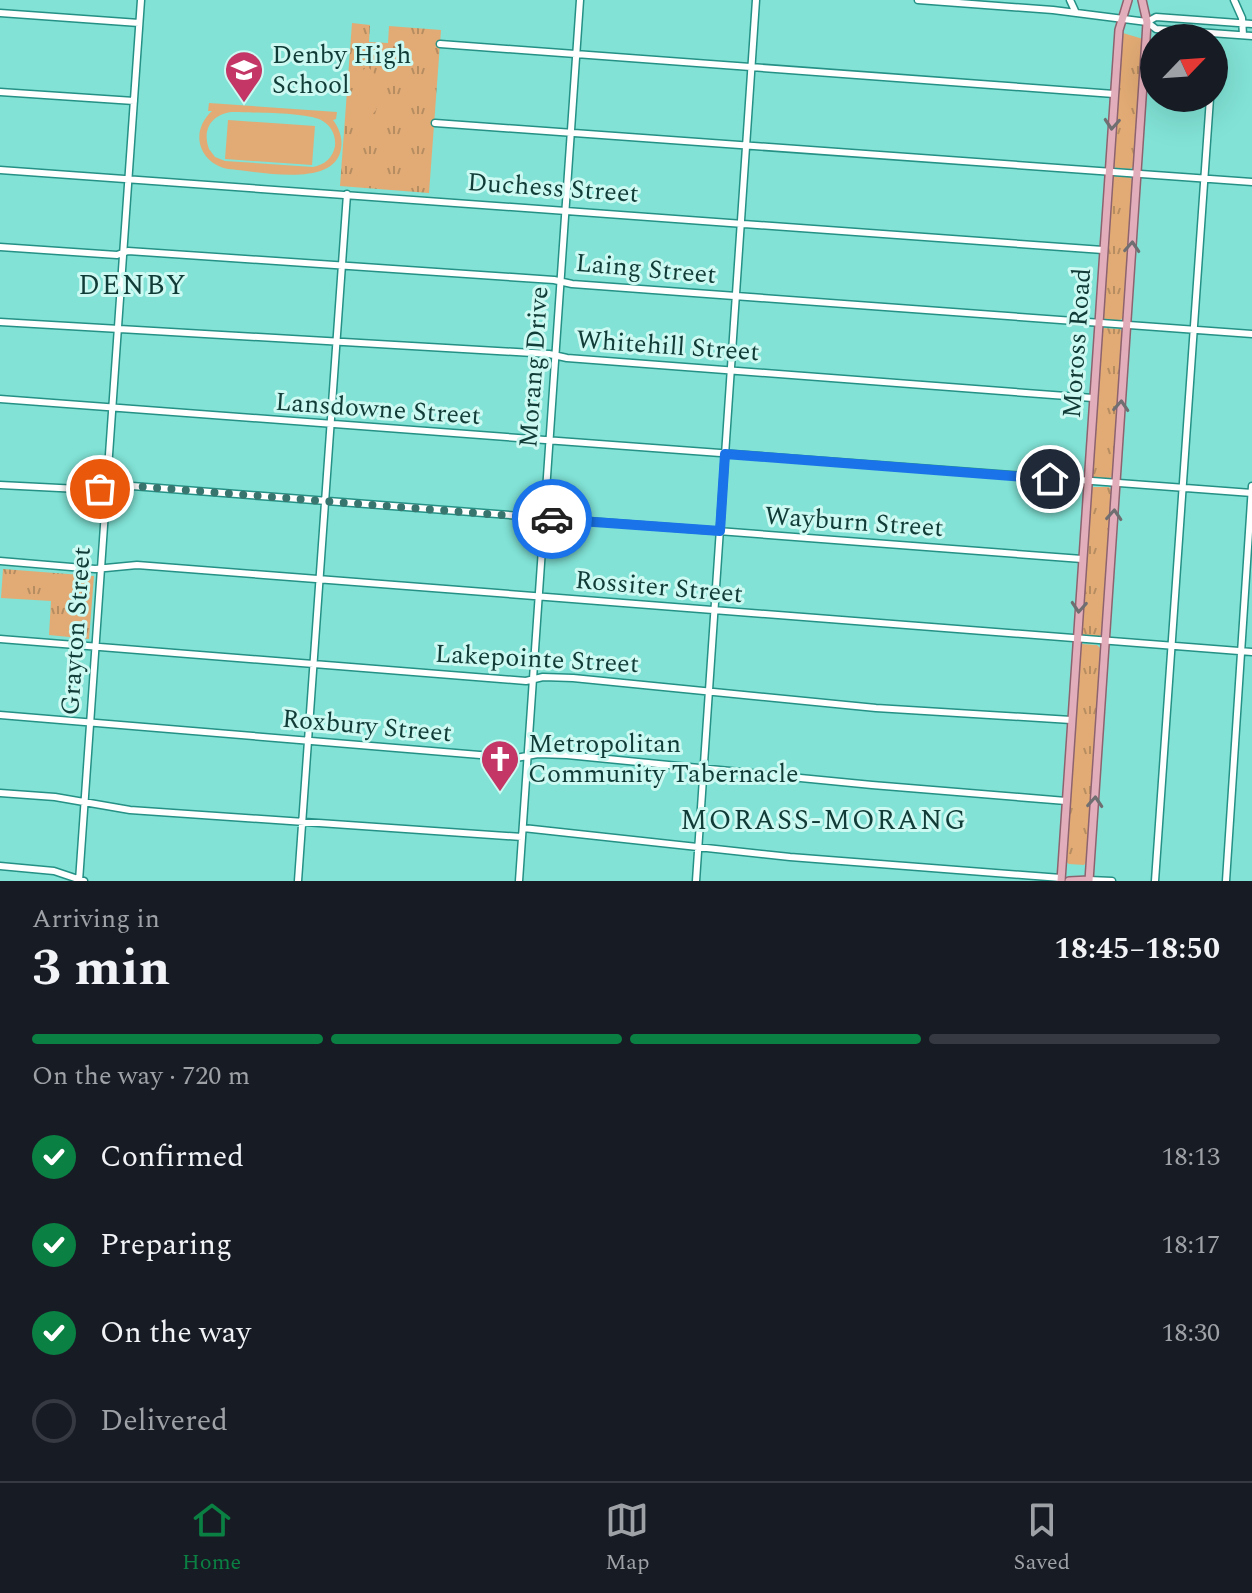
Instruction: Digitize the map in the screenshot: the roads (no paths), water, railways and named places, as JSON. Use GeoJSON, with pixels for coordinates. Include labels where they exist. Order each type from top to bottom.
{"type":"FeatureCollection","features":[{"type":"Feature","properties":{"kind":"main road","name":"Moross Road"},"geometry":{"type":"LineString","coordinates":[[1063,880],[1114,94],[1121,18],[1128,0]]}},
{"type":"Feature","properties":{"kind":"main road","name":"Moross Road"},"geometry":{"type":"LineString","coordinates":[[1089,880],[1147,22],[1142,0]]}},
{"type":"Feature","properties":{"kind":"main road"},"geometry":{"type":"LineString","coordinates":[[1063,880],[1089,880]]}},
{"type":"Feature","properties":{"kind":"street","name":"Grayton Street"},"geometry":{"type":"LineString","coordinates":[[80,880],[141,0]]}},
{"type":"Feature","properties":{"kind":"street","name":"Morang Drive"},"geometry":{"type":"LineString","coordinates":[[519,881],[580,0]]}},
{"type":"Feature","properties":{"kind":"street"},"geometry":{"type":"LineString","coordinates":[[696,881],[756,0]]}},
{"type":"Feature","properties":{"kind":"street"},"geometry":{"type":"LineString","coordinates":[[918,0],[992,3],[1150,24]]}},
{"type":"Feature","properties":{"kind":"street"},"geometry":{"type":"LineString","coordinates":[[1070,0],[1076,13]]}},
{"type":"Feature","properties":{"kind":"street"},"geometry":{"type":"LineString","coordinates":[[1234,0],[1244,23],[1243,35]]}},
{"type":"Feature","properties":{"kind":"street"},"geometry":{"type":"LineString","coordinates":[[0,13],[139,23]]}},
{"type":"Feature","properties":{"kind":"street"},"geometry":{"type":"LineString","coordinates":[[1147,22],[1156,17],[1252,24]]}},
{"type":"Feature","properties":{"kind":"street"},"geometry":{"type":"LineString","coordinates":[[1181,19],[1181,24]]}},
{"type":"Feature","properties":{"kind":"street"},"geometry":{"type":"LineString","coordinates":[[1228,36],[1252,36]]}},
{"type":"Feature","properties":{"kind":"street"},"geometry":{"type":"LineString","coordinates":[[440,44],[1114,94]]}},
{"type":"Feature","properties":{"kind":"street"},"geometry":{"type":"LineString","coordinates":[[0,92],[134,101]]}},
{"type":"Feature","properties":{"kind":"street"},"geometry":{"type":"LineString","coordinates":[[1155,881],[1209,112]]}},
{"type":"Feature","properties":{"kind":"street"},"geometry":{"type":"LineString","coordinates":[[435,123],[1252,182]]}},
{"type":"Feature","properties":{"kind":"street","name":"Duchess Street"},"geometry":{"type":"LineString","coordinates":[[0,170],[1103,250]]}},
{"type":"Feature","properties":{"kind":"street"},"geometry":{"type":"LineString","coordinates":[[298,881],[347,194]]}},
{"type":"Feature","properties":{"kind":"street","name":"Laing Street"},"geometry":{"type":"LineString","coordinates":[[0,247],[117,255],[128,251],[1252,334]]}},
{"type":"Feature","properties":{"kind":"street","name":"Whitehill Street"},"geometry":{"type":"LineString","coordinates":[[0,322],[549,354],[555,357],[1093,398]]}},
{"type":"Feature","properties":{"kind":"street","name":"Lansdowne Street"},"geometry":{"type":"LineString","coordinates":[[0,399],[1252,493]]}},
{"type":"Feature","properties":{"kind":"street","name":"Wayburn Street"},"geometry":{"type":"LineString","coordinates":[[0,485],[79,489],[132,486],[1082,559]]}},
{"type":"Feature","properties":{"kind":"street"},"geometry":{"type":"LineString","coordinates":[[1226,881],[1252,486]]}},
{"type":"Feature","properties":{"kind":"street","name":"Rossiter Street"},"geometry":{"type":"LineString","coordinates":[[0,561],[100,567],[137,565],[1252,652]]}},
{"type":"Feature","properties":{"kind":"street","name":"Lakepointe Street"},"geometry":{"type":"LineString","coordinates":[[0,639],[526,681],[543,677],[573,678],[876,708],[1071,720]]}},
{"type":"Feature","properties":{"kind":"street","name":"Roxbury Street"},"geometry":{"type":"LineString","coordinates":[[0,715],[516,758],[567,755],[1066,801]]}},
{"type":"Feature","properties":{"kind":"street"},"geometry":{"type":"LineString","coordinates":[[0,793],[130,810],[522,837]]}},
{"type":"Feature","properties":{"kind":"street"},"geometry":{"type":"LineString","coordinates":[[523,828],[806,859],[1063,880]]}},
{"type":"Feature","properties":{"kind":"street"},"geometry":{"type":"LineString","coordinates":[[0,866],[38,868],[80,880]]}},
{"type":"Feature","properties":{"kind":"street"},"geometry":{"type":"LineString","coordinates":[[1089,880],[1112,881]]}},
{"type":"Feature","properties":{"kind":"place","name":"Denby High School"},"geometry":{"type":"Point","coordinates":[244,104]}},
{"type":"Feature","properties":{"kind":"place","name":"Metropolitan Community Tabernacle"},"geometry":{"type":"Point","coordinates":[500,793]}},
{"type":"Feature","properties":{"kind":"district","name":"DENBY"},"geometry":{"type":"Point","coordinates":[133,285]}},
{"type":"Feature","properties":{"kind":"district","name":"MORASS-MORANG"},"geometry":{"type":"Point","coordinates":[824,820]}}]}
